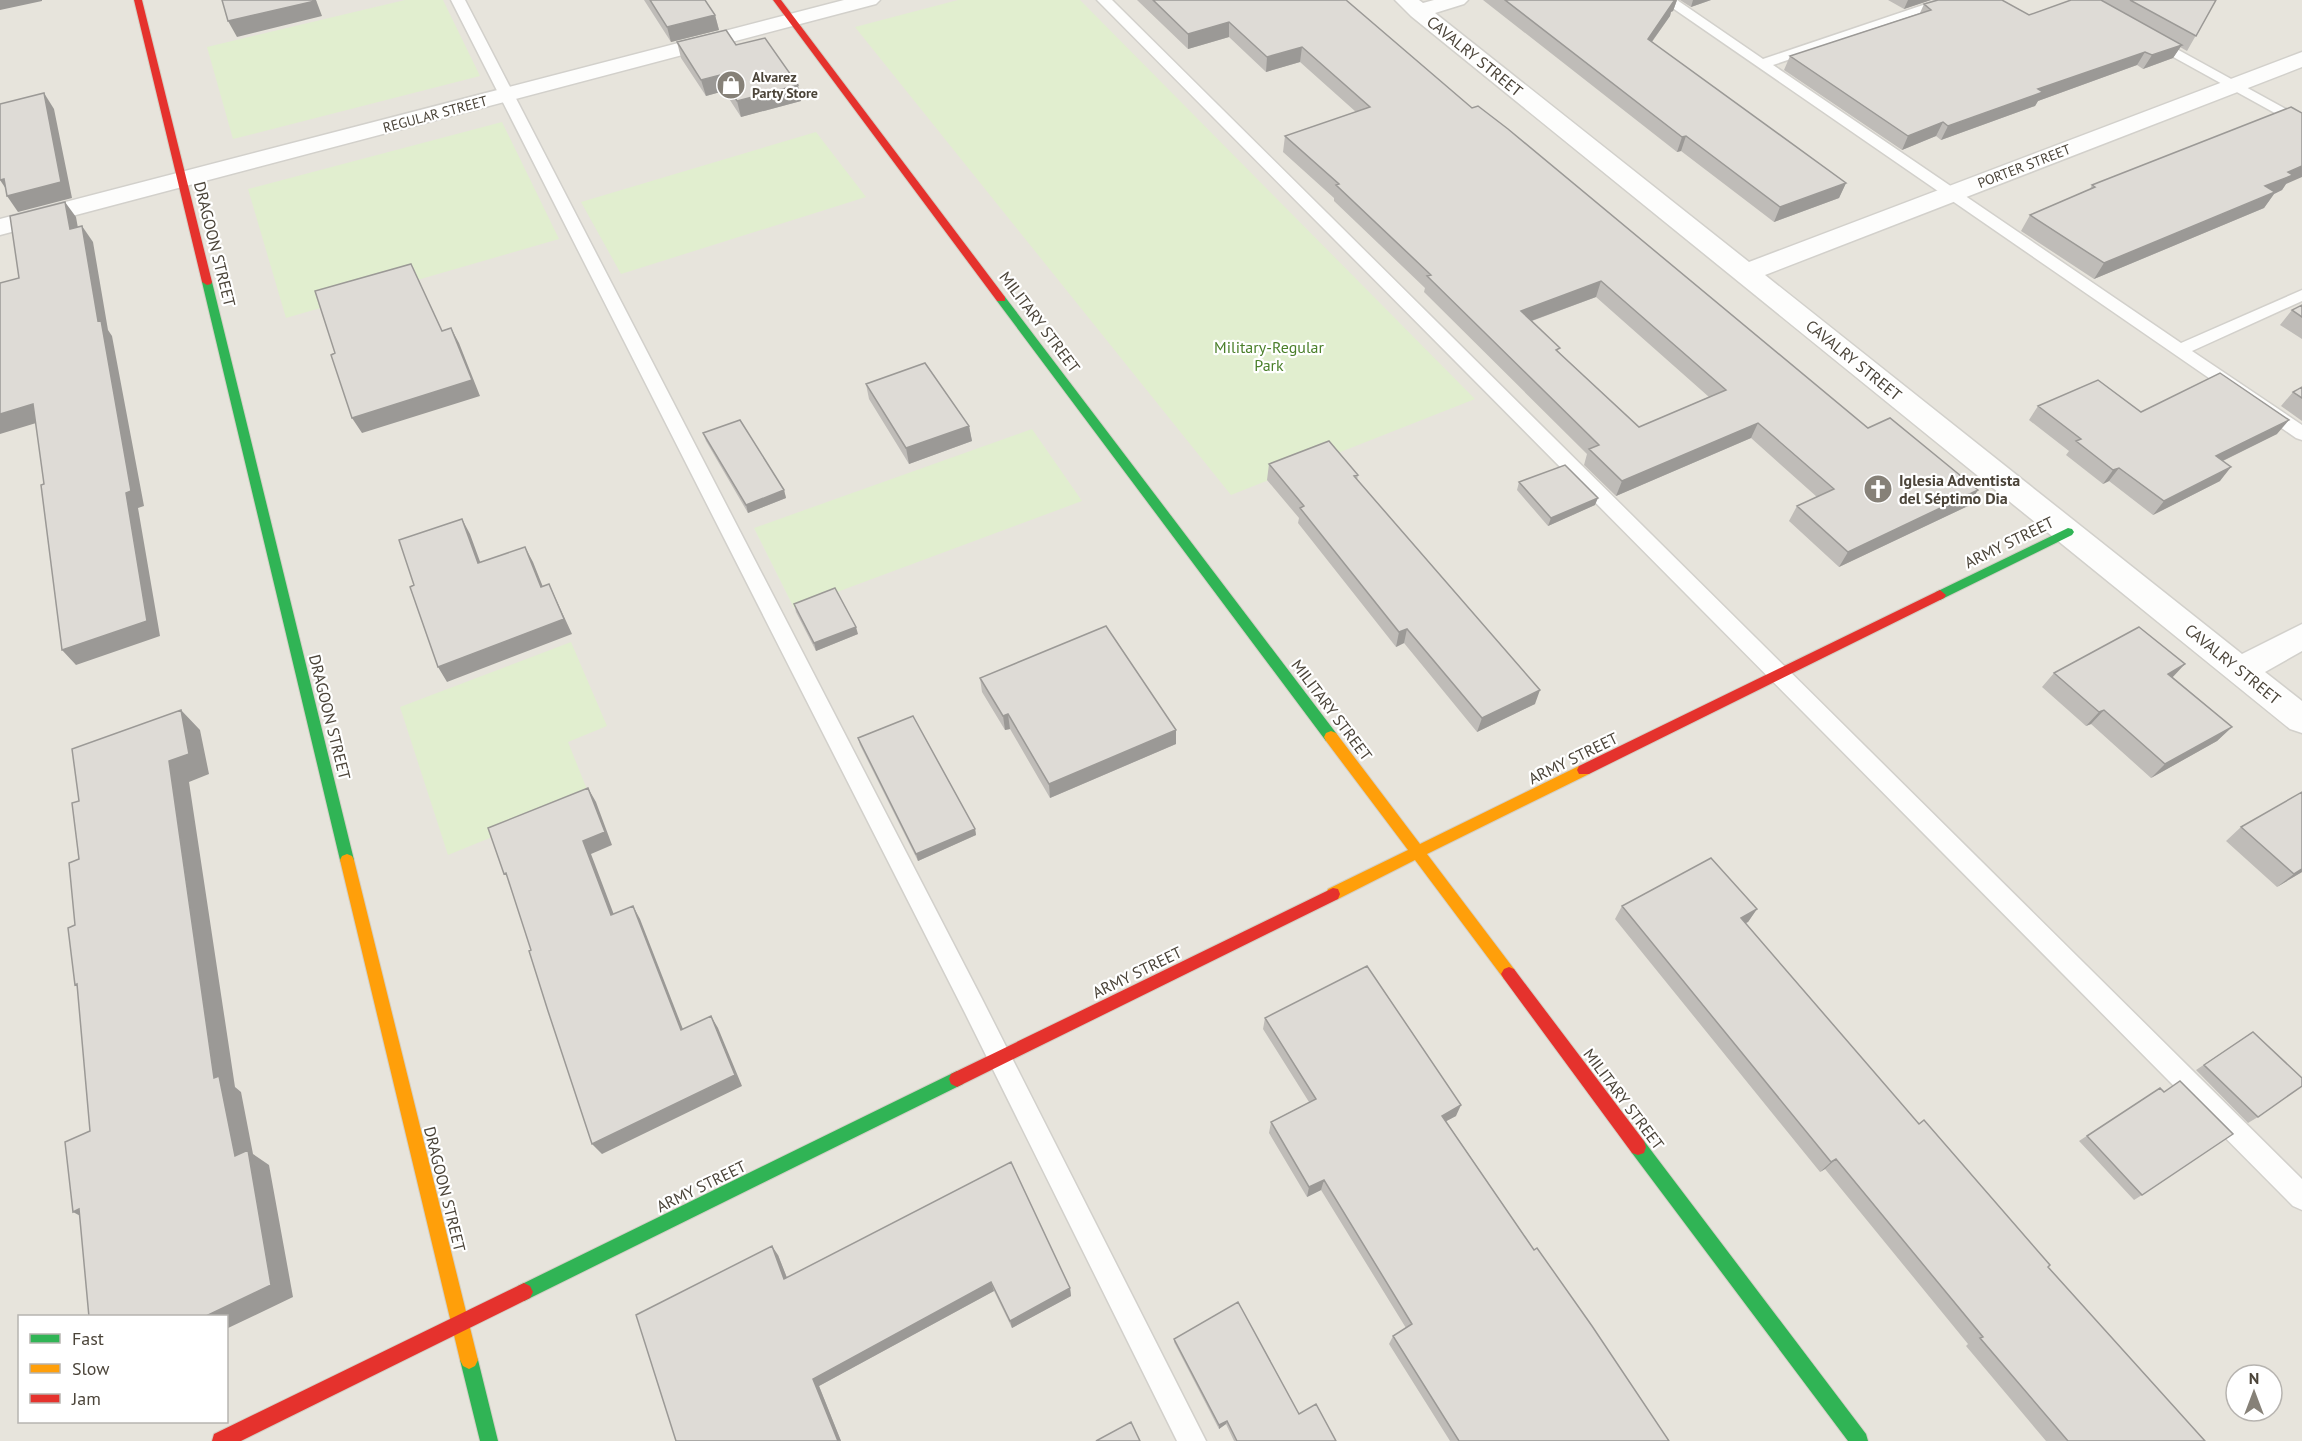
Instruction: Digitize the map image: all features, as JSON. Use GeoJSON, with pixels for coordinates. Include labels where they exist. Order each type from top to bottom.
{"type":"FeatureCollection","features":[{"type":"Feature","properties":{"kind":"street","name":"DRAGOON STREET"},"geometry":{"type":"LineString","coordinates":[[138,0],[489,1441]]}},
{"type":"Feature","properties":{"kind":"street","name":"MILITARY STREET"},"geometry":{"type":"LineString","coordinates":[[777,0],[1859,1441]]}},
{"type":"Feature","properties":{"kind":"street","name":"REGULAR STREET"},"geometry":{"type":"LineString","coordinates":[[0,227],[869,0]]}},
{"type":"Feature","properties":{"kind":"street"},"geometry":{"type":"LineString","coordinates":[[1412,6],[1456,0]]}},
{"type":"Feature","properties":{"kind":"street","name":"CAVALRY STREET"},"geometry":{"type":"LineString","coordinates":[[1412,6],[2302,720]]}},
{"type":"Feature","properties":{"kind":"street","name":"PORTER STREET"},"geometry":{"type":"LineString","coordinates":[[1745,273],[2302,59]]}},
{"type":"Feature","properties":{"kind":"street","name":"ARMY STREET"},"geometry":{"type":"LineString","coordinates":[[221,1441],[2068,532]]}},
{"type":"Feature","properties":{"kind":"street"},"geometry":{"type":"LineString","coordinates":[[2241,670],[2302,636]]}},
{"type":"Feature","properties":{"kind":"lane"},"geometry":{"type":"LineString","coordinates":[[458,0],[1000,1058],[1192,1441]]}},
{"type":"Feature","properties":{"kind":"lane"},"geometry":{"type":"LineString","coordinates":[[1104,0],[1777,675],[2302,1197]]}},
{"type":"Feature","properties":{"kind":"lane"},"geometry":{"type":"LineString","coordinates":[[1668,0],[2302,434]]}},
{"type":"Feature","properties":{"kind":"lane"},"geometry":{"type":"LineString","coordinates":[[1762,64],[1951,0]]}},
{"type":"Feature","properties":{"kind":"lane"},"geometry":{"type":"LineString","coordinates":[[2140,33],[2302,124]]}},
{"type":"Feature","properties":{"kind":"lane"},"geometry":{"type":"LineString","coordinates":[[2178,350],[2302,295]]}},
{"type":"Feature","properties":{"kind":"shaded area"},"geometry":{"type":"Polygon","coordinates":[[[0,0],[2302,0],[2302,1441],[0,1441],[0,0]]]}},
{"type":"Feature","properties":{"kind":"green space"},"geometry":{"type":"Polygon","coordinates":[[[405,0],[443,0],[480,76],[233,139],[207,47],[405,0]]]}},
{"type":"Feature","properties":{"kind":"green space","name":"Military-Regular Park"},"geometry":{"type":"Polygon","coordinates":[[[958,0],[1080,0],[1475,399],[1231,495],[855,27],[958,0]]]}},
{"type":"Feature","properties":{"kind":"green space"},"geometry":{"type":"Polygon","coordinates":[[[502,122],[559,239],[286,318],[248,189],[502,122]]]}},
{"type":"Feature","properties":{"kind":"green space"},"geometry":{"type":"Polygon","coordinates":[[[816,132],[866,197],[621,274],[581,202],[816,132]]]}},
{"type":"Feature","properties":{"kind":"green space"},"geometry":{"type":"Polygon","coordinates":[[[1032,429],[1082,501],[794,608],[754,528],[1032,429]]]}},
{"type":"Feature","properties":{"kind":"green space"},"geometry":{"type":"Polygon","coordinates":[[[571,642],[607,726],[568,742],[590,797],[448,855],[400,707],[571,642]]]}},
{"type":"Feature","properties":{"kind":"building"},"geometry":{"type":"Polygon","coordinates":[[[222,0],[314,0],[315,1],[228,21],[222,0]]]}},
{"type":"Feature","properties":{"kind":"building"},"geometry":{"type":"Polygon","coordinates":[[[650,0],[705,0],[715,15],[667,27],[650,0]]]}},
{"type":"Feature","properties":{"kind":"building"},"geometry":{"type":"Polygon","coordinates":[[[1153,0],[1346,0],[1472,108],[1478,106],[1508,129],[1868,428],[1890,418],[1978,490],[1848,552],[1797,506],[1834,489],[1758,423],[1622,481],[1589,449],[1599,445],[1427,276],[1431,275],[1336,185],[1339,184],[1285,136],[1370,107],[1302,47],[1267,57],[1229,22],[1188,34],[1153,0]],[[1601,281],[1521,311],[1560,348],[1556,350],[1639,427],[1726,390],[1601,281]]]}},
{"type":"Feature","properties":{"kind":"building"},"geometry":{"type":"Polygon","coordinates":[[[1505,0],[1673,0],[1648,39],[1846,183],[1780,207],[1686,136],[1682,137],[1505,0]]]}},
{"type":"Feature","properties":{"kind":"building"},"geometry":{"type":"Polygon","coordinates":[[[1938,0],[2002,0],[2029,15],[2071,0],[2101,0],[2182,45],[2152,55],[2145,52],[2038,89],[2043,92],[1948,126],[1943,122],[1908,136],[1790,56],[1931,10],[1924,4],[1938,0]]]}},
{"type":"Feature","properties":{"kind":"building"},"geometry":{"type":"Polygon","coordinates":[[[2130,0],[2216,0],[2196,36],[2130,0]]]}},
{"type":"Feature","properties":{"kind":"building"},"geometry":{"type":"Polygon","coordinates":[[[726,30],[736,45],[765,38],[798,85],[737,101],[720,75],[701,80],[677,42],[726,30]]]}},
{"type":"Feature","properties":{"kind":"building"},"geometry":{"type":"Polygon","coordinates":[[[44,93],[61,182],[7,196],[4,179],[0,180],[0,104],[44,93]]]}},
{"type":"Feature","properties":{"kind":"building"},"geometry":{"type":"Polygon","coordinates":[[[2291,107],[2302,113],[2302,166],[2288,172],[2293,175],[2265,186],[2275,192],[2104,263],[2030,215],[2095,187],[2092,185],[2291,107]]]}},
{"type":"Feature","properties":{"kind":"building"},"geometry":{"type":"Polygon","coordinates":[[[65,202],[70,229],[82,226],[98,321],[101,320],[131,491],[126,493],[147,621],[62,650],[33,404],[0,414],[0,283],[19,278],[10,216],[65,202]]]}},
{"type":"Feature","properties":{"kind":"building"},"geometry":{"type":"Polygon","coordinates":[[[411,264],[442,331],[451,328],[472,380],[352,418],[331,355],[335,353],[315,291],[411,264]]]}},
{"type":"Feature","properties":{"kind":"building"},"geometry":{"type":"Polygon","coordinates":[[[2302,305],[2302,317],[2292,310],[2302,305]]]}},
{"type":"Feature","properties":{"kind":"building"},"geometry":{"type":"Polygon","coordinates":[[[925,363],[969,426],[906,448],[866,384],[925,363]]]}},
{"type":"Feature","properties":{"kind":"building"},"geometry":{"type":"Polygon","coordinates":[[[2220,373],[2289,420],[2216,456],[2231,467],[2164,501],[2119,468],[2113,470],[2076,441],[2081,439],[2038,406],[2098,380],[2141,412],[2220,373]]]}},
{"type":"Feature","properties":{"kind":"building"},"geometry":{"type":"Polygon","coordinates":[[[2302,387],[2302,398],[2293,392],[2302,387]]]}},
{"type":"Feature","properties":{"kind":"building"},"geometry":{"type":"Polygon","coordinates":[[[740,420],[784,490],[746,505],[703,433],[740,420]]]}},
{"type":"Feature","properties":{"kind":"building"},"geometry":{"type":"Polygon","coordinates":[[[1329,441],[1358,475],[1354,476],[1540,690],[1482,718],[1407,629],[1399,632],[1300,508],[1304,506],[1269,464],[1329,441]]]}},
{"type":"Feature","properties":{"kind":"building"},"geometry":{"type":"Polygon","coordinates":[[[1565,465],[1598,498],[1551,518],[1519,482],[1565,465]]]}},
{"type":"Feature","properties":{"kind":"building"},"geometry":{"type":"Polygon","coordinates":[[[462,519],[478,563],[525,547],[541,587],[549,584],[564,619],[438,667],[410,587],[414,585],[399,540],[462,519]]]}},
{"type":"Feature","properties":{"kind":"building"},"geometry":{"type":"Polygon","coordinates":[[[835,588],[856,627],[814,643],[794,604],[835,588]]]}},
{"type":"Feature","properties":{"kind":"building"},"geometry":{"type":"Polygon","coordinates":[[[1106,626],[1176,730],[1049,784],[1008,714],[1003,716],[980,678],[1106,626]]]}},
{"type":"Feature","properties":{"kind":"building"},"geometry":{"type":"Polygon","coordinates":[[[2139,627],[2185,664],[2168,674],[2232,727],[2165,764],[2104,710],[2099,712],[2054,673],[2139,627]]]}},
{"type":"Feature","properties":{"kind":"building"},"geometry":{"type":"Polygon","coordinates":[[[181,710],[189,754],[169,761],[214,1078],[219,1076],[235,1156],[248,1150],[271,1285],[208,1315],[89,1315],[79,1209],[73,1212],[65,1142],[90,1131],[77,984],[75,985],[68,928],[75,925],[69,863],[79,859],[72,803],[79,801],[72,749],[181,710]]]}},
{"type":"Feature","properties":{"kind":"building"},"geometry":{"type":"Polygon","coordinates":[[[913,716],[975,829],[916,854],[858,738],[913,716]]]}},
{"type":"Feature","properties":{"kind":"building"},"geometry":{"type":"Polygon","coordinates":[[[588,788],[605,832],[583,841],[611,915],[633,906],[681,1030],[711,1016],[735,1075],[592,1144],[506,873],[504,874],[488,828],[588,788]]]}},
{"type":"Feature","properties":{"kind":"building"},"geometry":{"type":"Polygon","coordinates":[[[2302,792],[2302,869],[2294,874],[2241,827],[2302,792]]]}},
{"type":"Feature","properties":{"kind":"building"},"geometry":{"type":"Polygon","coordinates":[[[1711,858],[1757,909],[1741,918],[1919,1124],[1924,1120],[2050,1265],[2048,1267],[2205,1441],[2068,1441],[1980,1338],[1983,1337],[1836,1159],[1831,1162],[1622,906],[1711,858]]]}},
{"type":"Feature","properties":{"kind":"building"},"geometry":{"type":"Polygon","coordinates":[[[1367,966],[1461,1105],[1442,1116],[1534,1250],[1537,1248],[1592,1326],[1669,1441],[1459,1441],[1393,1336],[1412,1324],[1324,1180],[1309,1187],[1271,1122],[1316,1099],[1265,1018],[1367,966]]]}},
{"type":"Feature","properties":{"kind":"building"},"geometry":{"type":"Polygon","coordinates":[[[2253,1032],[2302,1078],[2302,1086],[2258,1117],[2204,1065],[2253,1032]]]}},
{"type":"Feature","properties":{"kind":"building"},"geometry":{"type":"Polygon","coordinates":[[[2180,1081],[2233,1134],[2142,1195],[2087,1136],[2160,1088],[2164,1092],[2180,1081]]]}},
{"type":"Feature","properties":{"kind":"building"},"geometry":{"type":"Polygon","coordinates":[[[1011,1162],[1070,1288],[1010,1321],[991,1282],[813,1379],[838,1441],[676,1441],[636,1315],[772,1246],[784,1279],[1011,1162]]]}},
{"type":"Feature","properties":{"kind":"building"},"geometry":{"type":"Polygon","coordinates":[[[1238,1302],[1299,1414],[1316,1404],[1336,1441],[1237,1441],[1227,1421],[1219,1425],[1174,1339],[1238,1302]]]}},
{"type":"Feature","properties":{"kind":"building"},"geometry":{"type":"Polygon","coordinates":[[[1131,1422],[1140,1441],[1096,1441],[1131,1422]]]}},
{"type":"Feature","properties":{"kind":"traffic: fast"},"geometry":{"type":"LineString","coordinates":[[207,282],[347,860]]}},
{"type":"Feature","properties":{"kind":"traffic: fast"},"geometry":{"type":"LineString","coordinates":[[1001,299],[1331,737]]}},
{"type":"Feature","properties":{"kind":"traffic: fast"},"geometry":{"type":"LineString","coordinates":[[1940,595],[2068,532]]}},
{"type":"Feature","properties":{"kind":"traffic: fast"},"geometry":{"type":"LineString","coordinates":[[524,1292],[957,1079]]}},
{"type":"Feature","properties":{"kind":"traffic: fast"},"geometry":{"type":"LineString","coordinates":[[1638,1147],[1859,1441]]}},
{"type":"Feature","properties":{"kind":"traffic: fast"},"geometry":{"type":"LineString","coordinates":[[469,1360],[489,1441]]}},
{"type":"Feature","properties":{"kind":"traffic: slow"},"geometry":{"type":"LineString","coordinates":[[1331,737],[1509,974]]}},
{"type":"Feature","properties":{"kind":"traffic: slow"},"geometry":{"type":"LineString","coordinates":[[1333,894],[1584,770]]}},
{"type":"Feature","properties":{"kind":"traffic: slow"},"geometry":{"type":"LineString","coordinates":[[347,860],[469,1360]]}},
{"type":"Feature","properties":{"kind":"traffic: jam"},"geometry":{"type":"LineString","coordinates":[[138,0],[207,282]]}},
{"type":"Feature","properties":{"kind":"traffic: jam"},"geometry":{"type":"LineString","coordinates":[[777,0],[1001,299]]}},
{"type":"Feature","properties":{"kind":"traffic: jam"},"geometry":{"type":"LineString","coordinates":[[1584,770],[1940,595]]}},
{"type":"Feature","properties":{"kind":"traffic: jam"},"geometry":{"type":"LineString","coordinates":[[957,1079],[1333,894]]}},
{"type":"Feature","properties":{"kind":"traffic: jam"},"geometry":{"type":"LineString","coordinates":[[1509,974],[1638,1147]]}},
{"type":"Feature","properties":{"kind":"traffic: jam"},"geometry":{"type":"LineString","coordinates":[[221,1441],[524,1292]]}},
{"type":"Feature","properties":{"kind":"place","name":"Alvarez Party Store"},"geometry":{"type":"Point","coordinates":[731,85]}},
{"type":"Feature","properties":{"kind":"place","name":"Iglesia Adventista del Séptimo Dia"},"geometry":{"type":"Point","coordinates":[1878,489]}}]}
